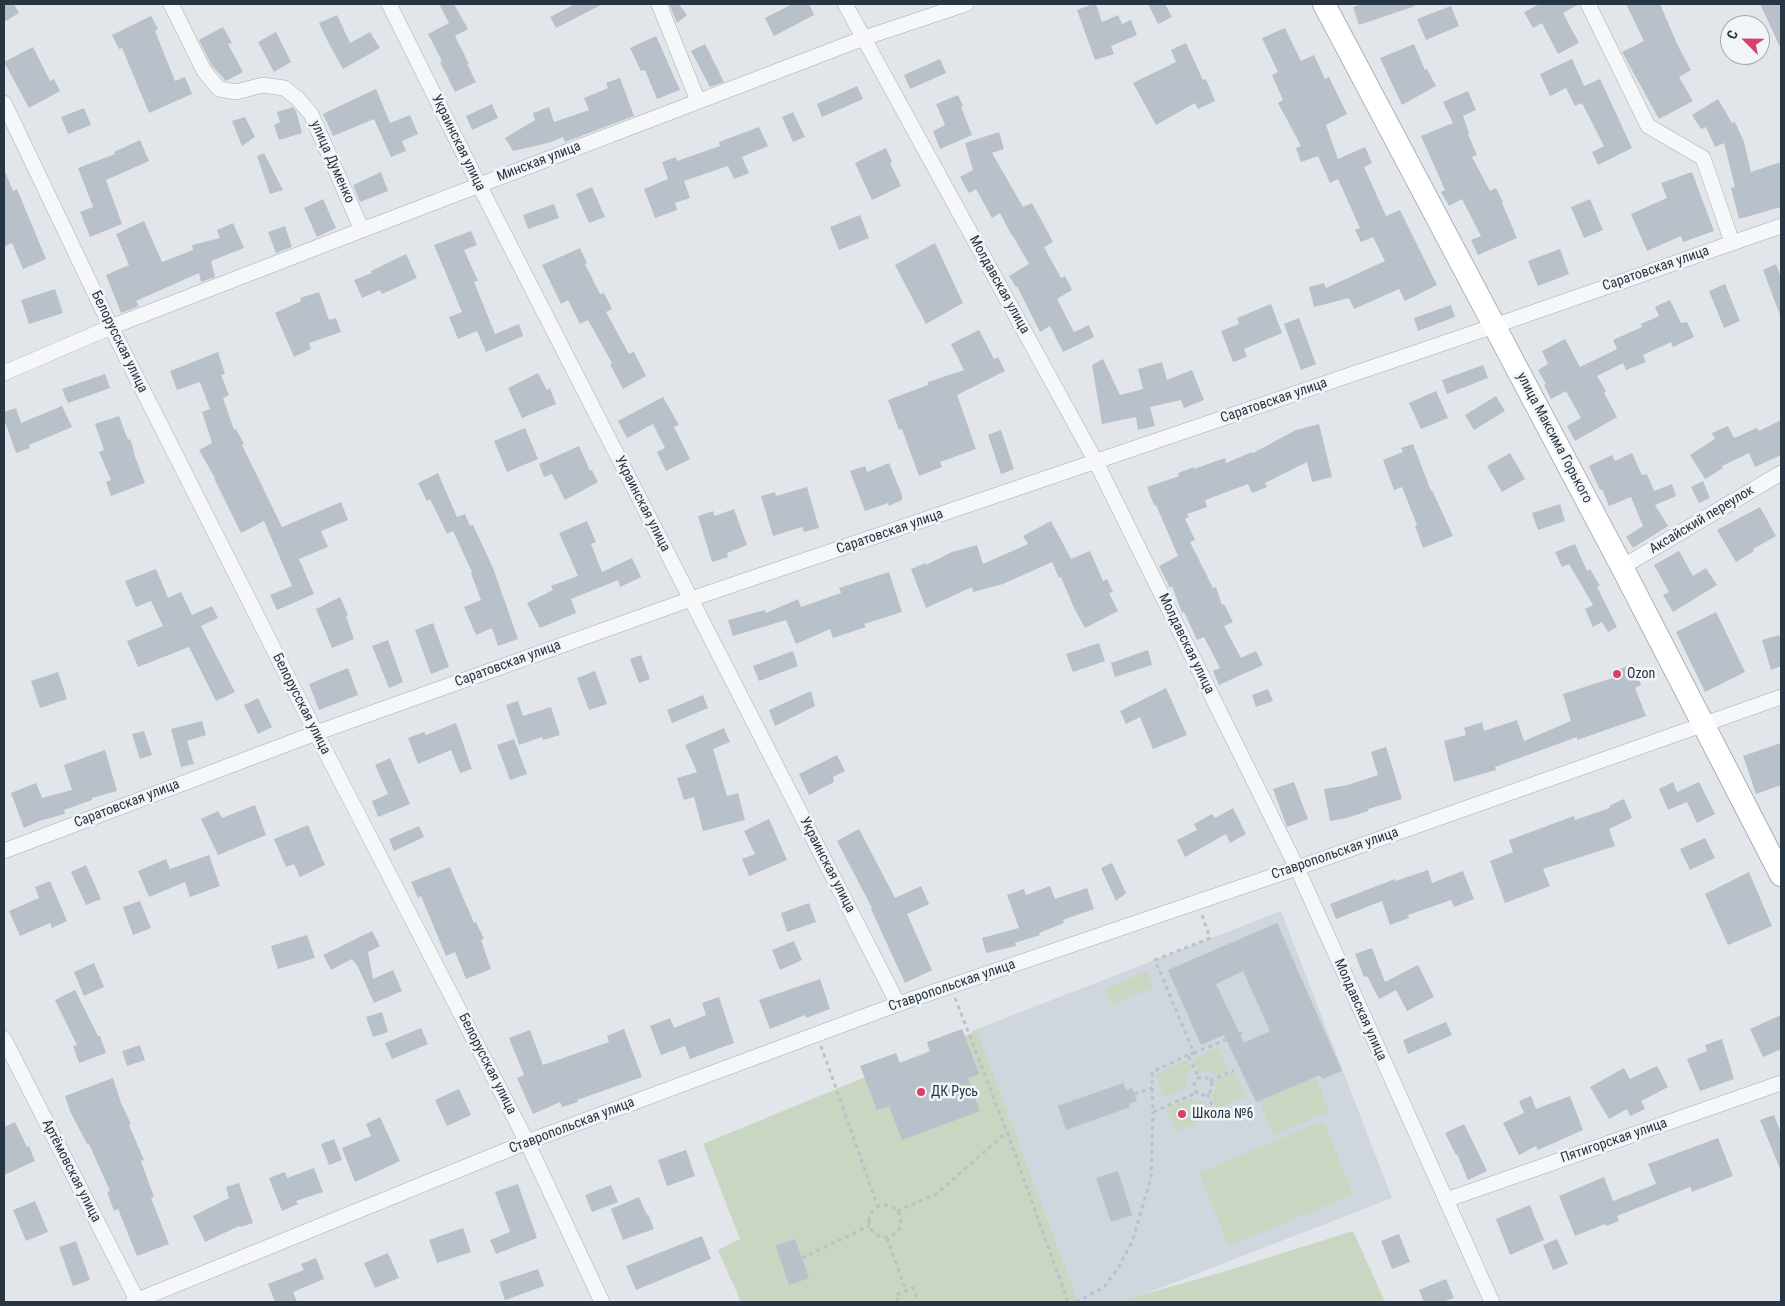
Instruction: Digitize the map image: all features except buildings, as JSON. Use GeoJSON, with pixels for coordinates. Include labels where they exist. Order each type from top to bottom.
{"type":"FeatureCollection","features":[{"type":"Feature","properties":{"kind":"main road","name":"улица Максима Горького"},"geometry":{"type":"LineString","coordinates":[[1324,4],[1622,567],[1781,874]]}},
{"type":"Feature","properties":{"kind":"street","name":"улица Думенко"},"geometry":{"type":"LineString","coordinates":[[171,4],[204,71],[219,89],[236,92],[263,84],[284,88],[297,98],[311,114],[362,230]]}},
{"type":"Feature","properties":{"kind":"street","name":"Украинская улица"},"geometry":{"type":"LineString","coordinates":[[389,4],[479,185],[898,1004]]}},
{"type":"Feature","properties":{"kind":"street"},"geometry":{"type":"LineString","coordinates":[[658,4],[698,101]]}},
{"type":"Feature","properties":{"kind":"street","name":"Молдавская улица"},"geometry":{"type":"LineString","coordinates":[[845,4],[1096,462],[1297,868],[1492,1302]]}},
{"type":"Feature","properties":{"kind":"street","name":"Минская улица"},"geometry":{"type":"LineString","coordinates":[[4,373],[111,327],[479,185],[864,38],[966,4]]}},
{"type":"Feature","properties":{"kind":"street"},"geometry":{"type":"LineString","coordinates":[[1588,4],[1648,126],[1703,158],[1732,242]]}},
{"type":"Feature","properties":{"kind":"street","name":"Белорусская улица"},"geometry":{"type":"LineString","coordinates":[[4,103],[111,327],[316,733],[527,1142],[602,1302]]}},
{"type":"Feature","properties":{"kind":"street","name":"Саратовская улица"},"geometry":{"type":"LineString","coordinates":[[4,851],[316,733],[691,599],[1494,326],[1781,226]]}},
{"type":"Feature","properties":{"kind":"street","name":"Аксайский переулок"},"geometry":{"type":"LineString","coordinates":[[1622,567],[1781,473]]}},
{"type":"Feature","properties":{"kind":"street","name":"Ставропольская улица"},"geometry":{"type":"LineString","coordinates":[[136,1302],[527,1142],[898,1004],[1297,868],[1781,697]]}},
{"type":"Feature","properties":{"kind":"street","name":"Артёмовская улица"},"geometry":{"type":"LineString","coordinates":[[4,1039],[136,1302]]}},
{"type":"Feature","properties":{"kind":"street","name":"Пятигорская улица"},"geometry":{"type":"LineString","coordinates":[[1446,1200],[1781,1083]]}},
{"type":"Feature","properties":{"kind":"path"},"geometry":{"type":"LineString","coordinates":[[1194,1053],[1155,960],[1210,938],[1197,902]]}},
{"type":"Feature","properties":{"kind":"path"},"geometry":{"type":"LineString","coordinates":[[950,986],[1007,1132],[1068,1302]]}},
{"type":"Feature","properties":{"kind":"path"},"geometry":{"type":"LineString","coordinates":[[1076,1302],[1104,1287],[1118,1268],[1132,1242],[1151,1178],[1152,1072],[1242,1033]]}},
{"type":"Feature","properties":{"kind":"path"},"geometry":{"type":"LineString","coordinates":[[817,1035],[878,1207]]}},
{"type":"Feature","properties":{"kind":"path"},"geometry":{"type":"LineString","coordinates":[[1188,1055],[1199,1078]]}},
{"type":"Feature","properties":{"kind":"path"},"geometry":{"type":"LineString","coordinates":[[1210,1081],[1234,1070]]}},
{"type":"Feature","properties":{"kind":"path"},"geometry":{"type":"LineString","coordinates":[[1153,1112],[1196,1093],[1200,1095],[1207,1094],[1212,1088],[1210,1081],[1204,1077],[1195,1080],[1193,1086],[1196,1093]]}},
{"type":"Feature","properties":{"kind":"path"},"geometry":{"type":"LineString","coordinates":[[1134,1094],[1152,1088]]}},
{"type":"Feature","properties":{"kind":"path"},"geometry":{"type":"LineString","coordinates":[[1207,1094],[1217,1116]]}},
{"type":"Feature","properties":{"kind":"path"},"geometry":{"type":"LineString","coordinates":[[897,1211],[936,1194],[1007,1132]]}},
{"type":"Feature","properties":{"kind":"path"},"geometry":{"type":"LineString","coordinates":[[890,1206],[897,1211],[901,1220],[896,1233],[887,1238],[878,1236],[869,1226],[868,1222],[871,1212],[878,1207],[890,1206]]}},
{"type":"Feature","properties":{"kind":"path"},"geometry":{"type":"LineString","coordinates":[[802,1258],[869,1226]]}},
{"type":"Feature","properties":{"kind":"path"},"geometry":{"type":"LineString","coordinates":[[887,1238],[906,1291]]}},
{"type":"Feature","properties":{"kind":"path"},"geometry":{"type":"LineString","coordinates":[[898,1302],[896,1295],[913,1288],[919,1302]]}},
{"type":"Feature","properties":{"kind":"shaded area","name":"Школа №6"},"geometry":{"type":"Polygon","coordinates":[[[1281,911],[1392,1198],[1124,1302],[1077,1302],[972,1031],[1281,911]]]}},
{"type":"Feature","properties":{"kind":"green space"},"geometry":{"type":"Polygon","coordinates":[[[1147,971],[1154,987],[1112,1005],[1105,989],[1147,971]]]}},
{"type":"Feature","properties":{"kind":"green space"},"geometry":{"type":"Polygon","coordinates":[[[977,1031],[1078,1302],[741,1302],[718,1250],[740,1239],[703,1144],[977,1031]]]}},
{"type":"Feature","properties":{"kind":"green space"},"geometry":{"type":"Polygon","coordinates":[[[1218,1047],[1229,1070],[1214,1076],[1208,1070],[1199,1073],[1193,1059],[1218,1047]]]}},
{"type":"Feature","properties":{"kind":"green space"},"geometry":{"type":"Polygon","coordinates":[[[1187,1060],[1191,1069],[1187,1074],[1186,1087],[1165,1097],[1155,1075],[1187,1060]]]}},
{"type":"Feature","properties":{"kind":"green space"},"geometry":{"type":"Polygon","coordinates":[[[1234,1071],[1246,1096],[1217,1109],[1211,1094],[1215,1090],[1217,1079],[1234,1071]]]}},
{"type":"Feature","properties":{"kind":"green space"},"geometry":{"type":"Polygon","coordinates":[[[1315,1077],[1329,1111],[1274,1135],[1259,1101],[1315,1077]]]}},
{"type":"Feature","properties":{"kind":"green space"},"geometry":{"type":"Polygon","coordinates":[[[1191,1098],[1195,1101],[1205,1102],[1211,1116],[1176,1132],[1166,1109],[1191,1098]]]}},
{"type":"Feature","properties":{"kind":"green space"},"geometry":{"type":"Polygon","coordinates":[[[1323,1121],[1353,1194],[1229,1246],[1199,1173],[1323,1121]]]}},
{"type":"Feature","properties":{"kind":"green space"},"geometry":{"type":"Polygon","coordinates":[[[1353,1231],[1385,1302],[1117,1302],[1226,1271],[1353,1231]]]}},
{"type":"Feature","properties":{"kind":"place","name":"Ozon"},"geometry":{"type":"Point","coordinates":[1617,674]}},
{"type":"Feature","properties":{"kind":"place","name":"ДК Русь"},"geometry":{"type":"Point","coordinates":[921,1092]}},
{"type":"Feature","properties":{"kind":"place","name":"Школа №6"},"geometry":{"type":"Point","coordinates":[1182,1114]}}]}
